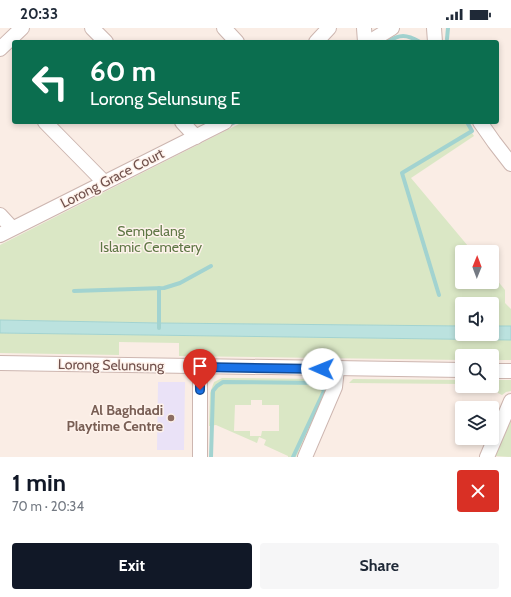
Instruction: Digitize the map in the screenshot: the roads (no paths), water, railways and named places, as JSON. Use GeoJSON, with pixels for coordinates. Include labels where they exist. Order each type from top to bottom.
{"type":"FeatureCollection","features":[{"type":"Feature","properties":{"kind":"street"},"geometry":{"type":"LineString","coordinates":[[0,49],[22,28]]}},
{"type":"Feature","properties":{"kind":"street"},"geometry":{"type":"LineString","coordinates":[[92,28],[104,40]]}},
{"type":"Feature","properties":{"kind":"street"},"geometry":{"type":"LineString","coordinates":[[224,28],[235,40]]}},
{"type":"Feature","properties":{"kind":"street"},"geometry":{"type":"LineString","coordinates":[[318,40],[329,28]]}},
{"type":"Feature","properties":{"kind":"street"},"geometry":{"type":"LineString","coordinates":[[364,28],[365,40]]}},
{"type":"Feature","properties":{"kind":"street"},"geometry":{"type":"LineString","coordinates":[[372,40],[392,28]]}},
{"type":"Feature","properties":{"kind":"street"},"geometry":{"type":"LineString","coordinates":[[434,28],[435,40]]}},
{"type":"Feature","properties":{"kind":"street"},"geometry":{"type":"LineString","coordinates":[[47,124],[104,182]]}},
{"type":"Feature","properties":{"kind":"street"},"geometry":{"type":"LineString","coordinates":[[184,124],[196,137]]}},
{"type":"Feature","properties":{"kind":"street","name":"Lorong Grace Court"},"geometry":{"type":"LineString","coordinates":[[6,231],[221,124]]}},
{"type":"Feature","properties":{"kind":"street"},"geometry":{"type":"LineString","coordinates":[[481,124],[511,164]]}},
{"type":"Feature","properties":{"kind":"street"},"geometry":{"type":"LineString","coordinates":[[0,215],[6,231]]}},
{"type":"Feature","properties":{"kind":"street","name":"Lorong Selunsung"},"geometry":{"type":"LineString","coordinates":[[0,363],[455,370]]}},
{"type":"Feature","properties":{"kind":"street"},"geometry":{"type":"LineString","coordinates":[[200,367],[200,457]]}},
{"type":"Feature","properties":{"kind":"street"},"geometry":{"type":"LineString","coordinates":[[305,457],[336,387],[337,369]]}},
{"type":"Feature","properties":{"kind":"street"},"geometry":{"type":"LineString","coordinates":[[499,371],[511,371]]}},
{"type":"Feature","properties":{"kind":"street"},"geometry":{"type":"LineString","coordinates":[[487,457],[510,401]]}},
{"type":"Feature","properties":{"kind":"water"},"geometry":{"type":"Polygon","coordinates":[[[0,320],[455,326],[455,339],[0,333],[0,320]]]}},
{"type":"Feature","properties":{"kind":"water"},"geometry":{"type":"Polygon","coordinates":[[[499,326],[511,326],[511,340],[499,340],[499,326]]]}},
{"type":"Feature","properties":{"kind":"waterway"},"geometry":{"type":"LineString","coordinates":[[447,39],[448,28]]}},
{"type":"Feature","properties":{"kind":"waterway"},"geometry":{"type":"LineString","coordinates":[[392,40],[399,36],[407,36],[416,40]]}},
{"type":"Feature","properties":{"kind":"waterway"},"geometry":{"type":"LineString","coordinates":[[227,126],[231,124]]}},
{"type":"Feature","properties":{"kind":"waterway"},"geometry":{"type":"LineString","coordinates":[[439,295],[402,173],[472,131],[468,124]]}},
{"type":"Feature","properties":{"kind":"waterway"},"geometry":{"type":"LineString","coordinates":[[74,291],[164,288],[180,283],[211,266]]}},
{"type":"Feature","properties":{"kind":"waterway"},"geometry":{"type":"LineString","coordinates":[[159,288],[159,328]]}},
{"type":"Feature","properties":{"kind":"waterway"},"geometry":{"type":"LineString","coordinates":[[211,457],[213,391],[217,386],[223,382],[319,383],[324,391],[293,457]]}},
{"type":"Feature","properties":{"kind":"place","name":"Al Baghdadi Playtime Centre"},"geometry":{"type":"Point","coordinates":[171,418]}},
{"type":"Feature","properties":{"kind":"park label","name":"Sempelang Islamic Cemetery"},"geometry":{"type":"Point","coordinates":[151,240]}}]}
